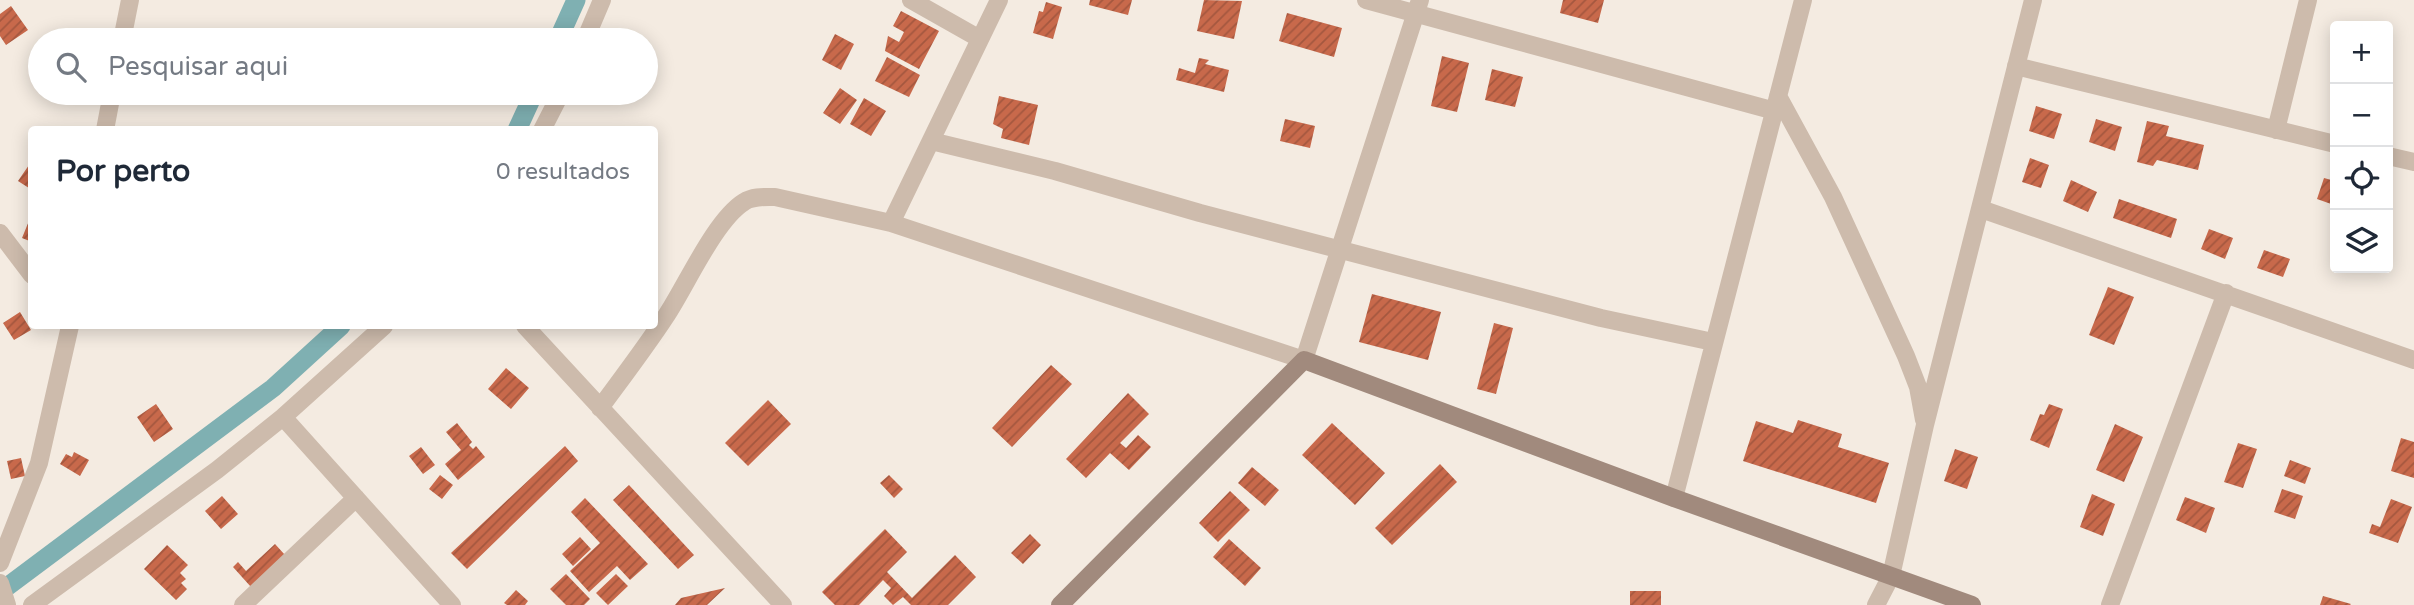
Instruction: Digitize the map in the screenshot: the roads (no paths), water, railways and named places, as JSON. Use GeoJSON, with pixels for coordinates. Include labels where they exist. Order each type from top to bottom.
{"type":"FeatureCollection","features":[{"type":"Feature","properties":{"kind":"street"},"geometry":{"type":"LineString","coordinates":[[124,28],[130,0]]}},
{"type":"Feature","properties":{"kind":"street"},"geometry":{"type":"LineString","coordinates":[[590,28],[603,0]]}},
{"type":"Feature","properties":{"kind":"street"},"geometry":{"type":"LineString","coordinates":[[911,0],[980,38]]}},
{"type":"Feature","properties":{"kind":"street"},"geometry":{"type":"LineString","coordinates":[[891,223],[999,0]]}},
{"type":"Feature","properties":{"kind":"street"},"geometry":{"type":"LineString","coordinates":[[1366,0],[1418,7],[1776,103],[1833,197],[1906,356],[1918,387],[1925,425]]}},
{"type":"Feature","properties":{"kind":"street"},"geometry":{"type":"LineString","coordinates":[[1674,498],[1803,0]]}},
{"type":"Feature","properties":{"kind":"street"},"geometry":{"type":"LineString","coordinates":[[1876,605],[1891,576],[1925,425],[2033,0]]}},
{"type":"Feature","properties":{"kind":"street"},"geometry":{"type":"LineString","coordinates":[[2276,130],[2308,0]]}},
{"type":"Feature","properties":{"kind":"street"},"geometry":{"type":"LineString","coordinates":[[1060,605],[1304,360],[1418,7]]}},
{"type":"Feature","properties":{"kind":"street"},"geometry":{"type":"LineString","coordinates":[[2015,66],[2330,143]]}},
{"type":"Feature","properties":{"kind":"street"},"geometry":{"type":"LineString","coordinates":[[106,126],[110,105]]}},
{"type":"Feature","properties":{"kind":"street"},"geometry":{"type":"LineString","coordinates":[[544,126],[555,105]]}},
{"type":"Feature","properties":{"kind":"street"},"geometry":{"type":"LineString","coordinates":[[931,141],[1055,171],[1200,213],[1601,318],[1713,342]]}},
{"type":"Feature","properties":{"kind":"street"},"geometry":{"type":"LineString","coordinates":[[2393,157],[2414,162]]}},
{"type":"Feature","properties":{"kind":"street"},"geometry":{"type":"LineString","coordinates":[[658,328],[718,228],[730,213],[745,200],[775,197],[891,223],[1304,360],[1674,498],[1972,605]]}},
{"type":"Feature","properties":{"kind":"street"},"geometry":{"type":"LineString","coordinates":[[1980,209],[2414,360]]}},
{"type":"Feature","properties":{"kind":"street"},"geometry":{"type":"LineString","coordinates":[[0,233],[28,270]]}},
{"type":"Feature","properties":{"kind":"street"},"geometry":{"type":"LineString","coordinates":[[2110,605],[2226,293]]}},
{"type":"Feature","properties":{"kind":"street"},"geometry":{"type":"LineString","coordinates":[[0,564],[39,463],[70,329]]}},
{"type":"Feature","properties":{"kind":"street"},"geometry":{"type":"LineString","coordinates":[[32,605],[217,470],[283,417],[381,329]]}},
{"type":"Feature","properties":{"kind":"street"},"geometry":{"type":"LineString","coordinates":[[528,329],[783,605]]}},
{"type":"Feature","properties":{"kind":"street"},"geometry":{"type":"LineString","coordinates":[[600,408],[657,329]]}},
{"type":"Feature","properties":{"kind":"street"},"geometry":{"type":"LineString","coordinates":[[283,417],[452,605]]}},
{"type":"Feature","properties":{"kind":"street"},"geometry":{"type":"LineString","coordinates":[[243,605],[356,498]]}},
{"type":"Feature","properties":{"kind":"street"},"geometry":{"type":"LineString","coordinates":[[0,583],[6,605]]}},
{"type":"Feature","properties":{"kind":"waterway"},"geometry":{"type":"LineString","coordinates":[[563,28],[576,0]]}},
{"type":"Feature","properties":{"kind":"waterway"},"geometry":{"type":"LineString","coordinates":[[519,126],[528,105]]}},
{"type":"Feature","properties":{"kind":"waterway"},"geometry":{"type":"LineString","coordinates":[[0,592],[273,388],[338,329]]}}]}
